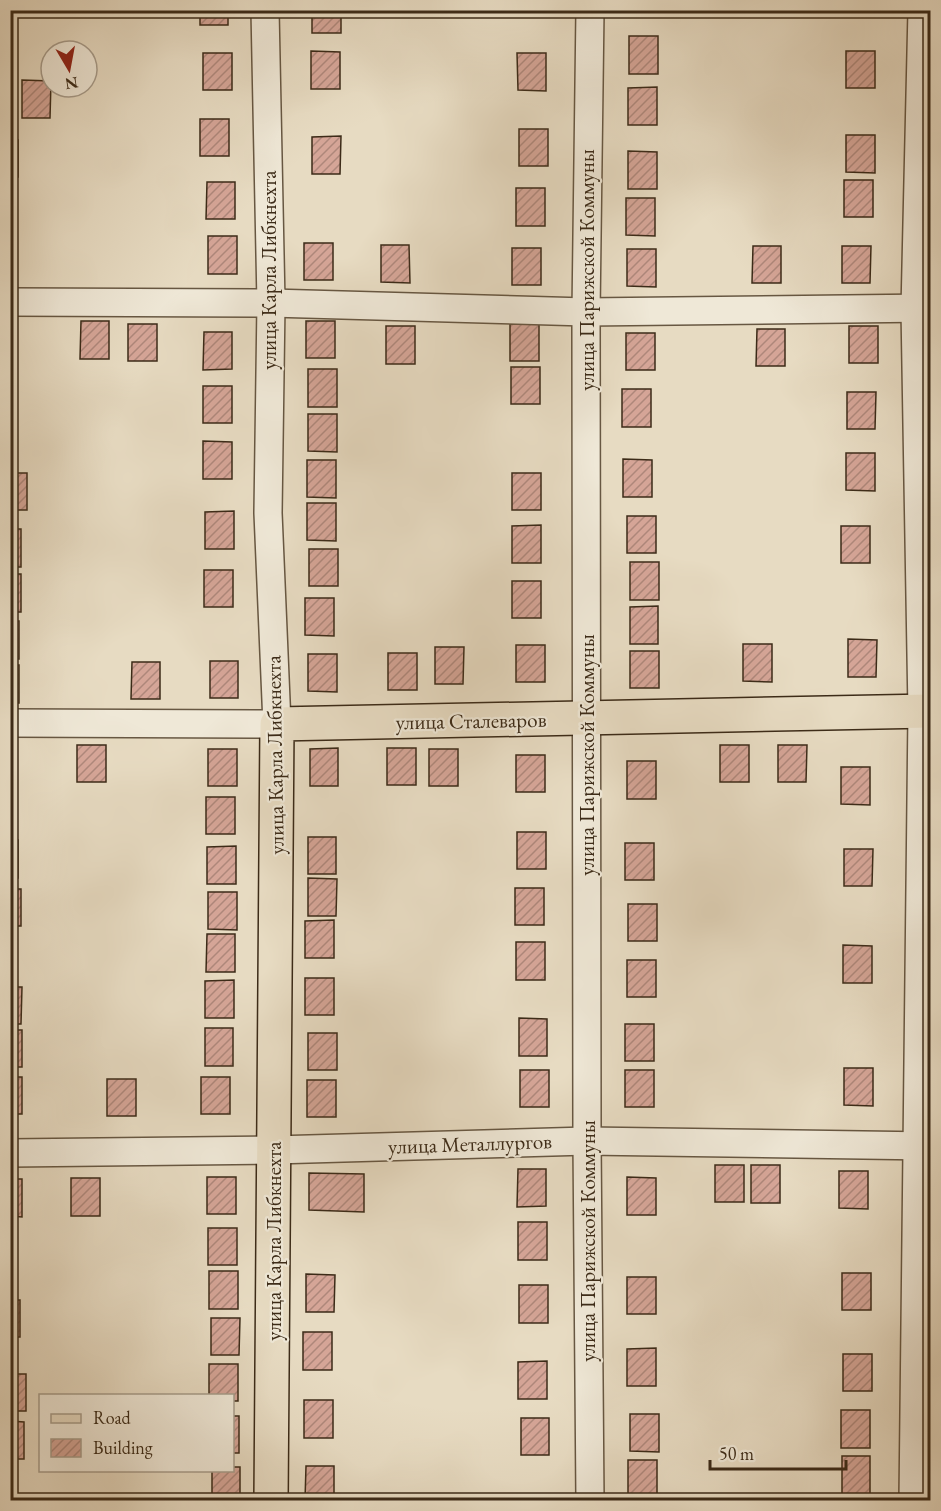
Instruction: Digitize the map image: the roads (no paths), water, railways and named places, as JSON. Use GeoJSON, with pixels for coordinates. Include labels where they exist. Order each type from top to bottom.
{"type":"FeatureCollection","features":[{"type":"Feature","properties":{"kind":"main road","name":"улица Сталеваров"},"geometry":{"type":"LineString","coordinates":[[277,724],[926,712]]}},
{"type":"Feature","properties":{"kind":"main road","name":"улица Карла Либкнехта"},"geometry":{"type":"LineString","coordinates":[[272,1500],[277,724]]}},
{"type":"Feature","properties":{"kind":"street","name":"улица Карла Либкнехта"},"geometry":{"type":"LineString","coordinates":[[265,10],[271,303],[268,513],[277,724]]}},
{"type":"Feature","properties":{"kind":"street","name":"улица Парижской Коммуны"},"geometry":{"type":"LineString","coordinates":[[590,10],[586,312],[590,1500]]}},
{"type":"Feature","properties":{"kind":"street"},"geometry":{"type":"LineString","coordinates":[[913,1500],[923,1146],[926,712],[922,10]]}},
{"type":"Feature","properties":{"kind":"street"},"geometry":{"type":"LineString","coordinates":[[10,302],[271,303],[586,312],[923,309]]}},
{"type":"Feature","properties":{"kind":"street","name":"улица Сталеваров"},"geometry":{"type":"LineString","coordinates":[[10,723],[277,724]]}},
{"type":"Feature","properties":{"kind":"street","name":"улица Металлургов"},"geometry":{"type":"LineString","coordinates":[[10,1153],[274,1150],[587,1141],[923,1146]]}}]}
